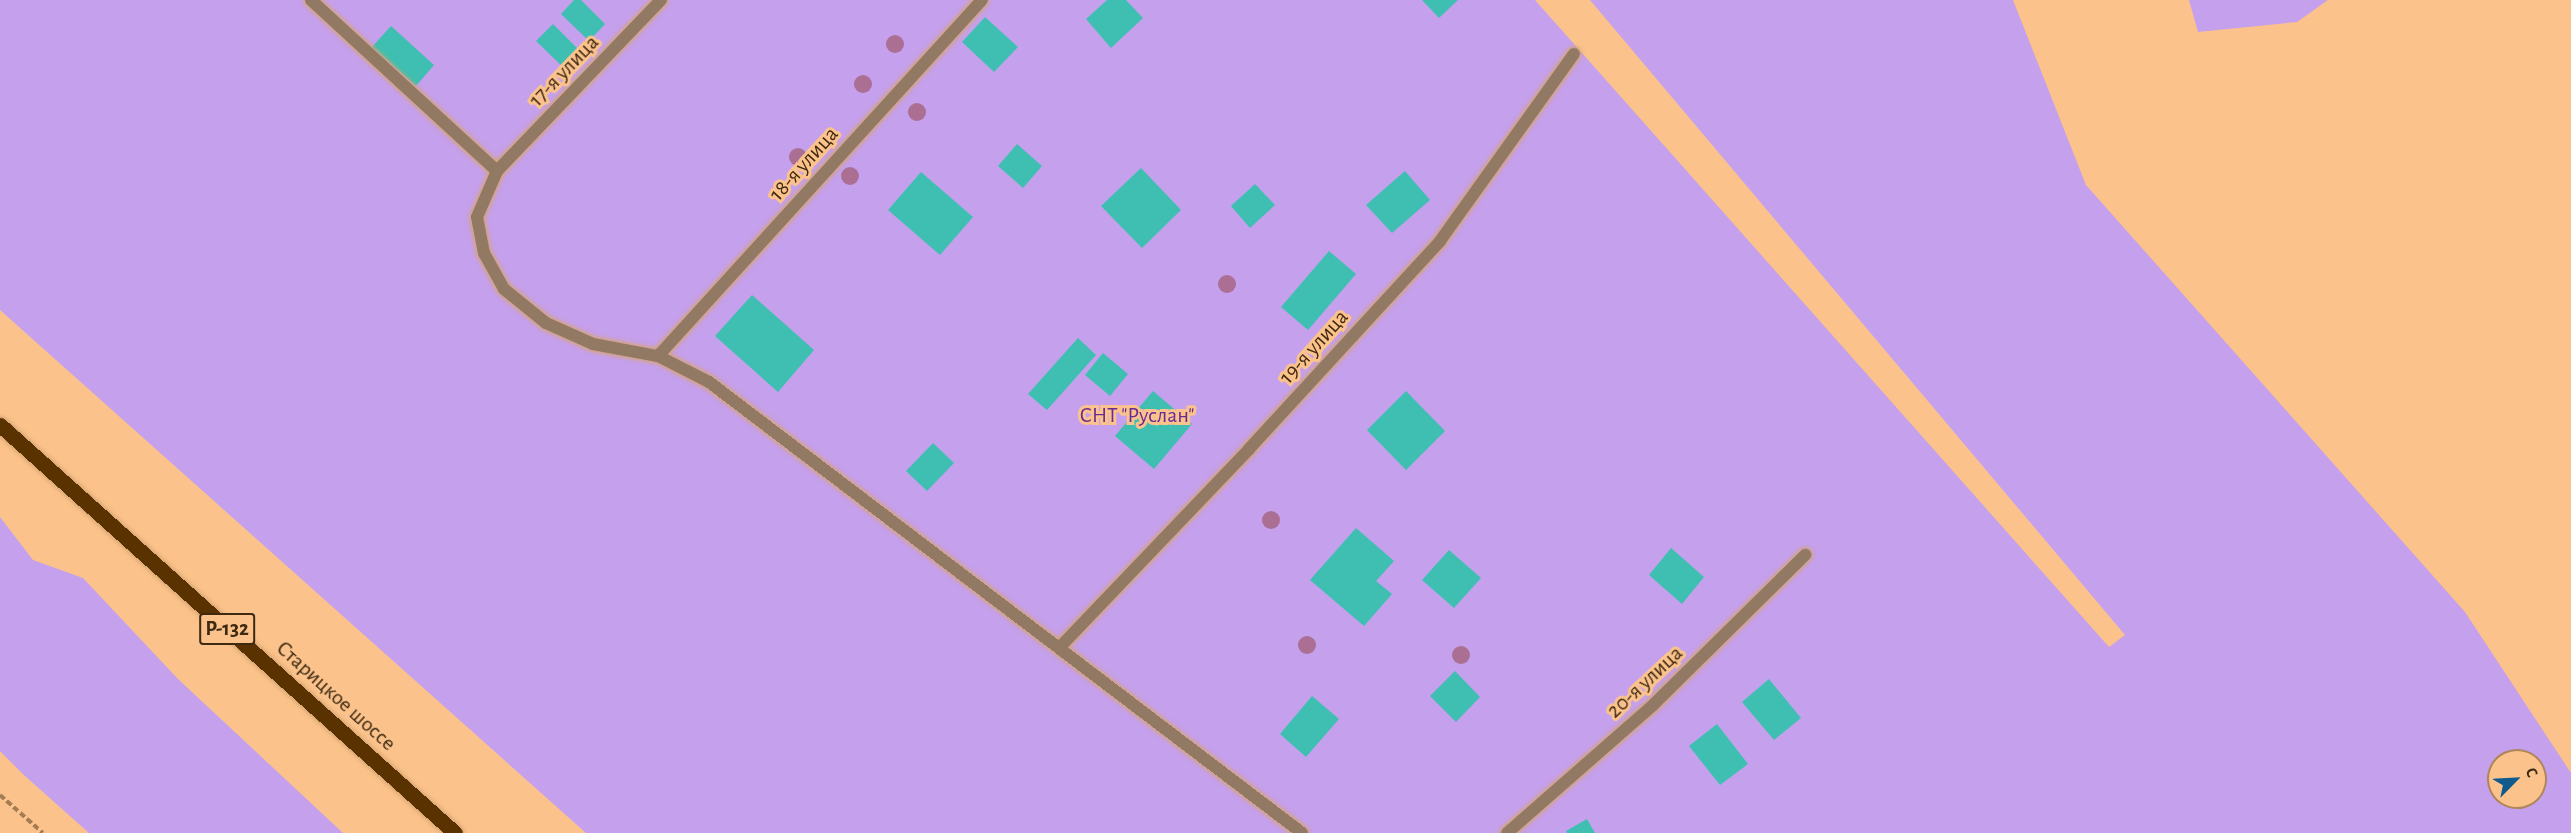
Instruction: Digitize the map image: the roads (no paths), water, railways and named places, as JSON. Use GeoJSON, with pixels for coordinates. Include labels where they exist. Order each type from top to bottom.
{"type":"FeatureCollection","features":[{"type":"Feature","properties":{"kind":"main road","name":"Старицкое шоссе"},"geometry":{"type":"LineString","coordinates":[[0,425],[455,833]]}},
{"type":"Feature","properties":{"kind":"street"},"geometry":{"type":"LineString","coordinates":[[311,0],[496,171],[477,217],[484,253],[504,290],[546,324],[593,344],[658,356],[709,382],[1302,833]]}},
{"type":"Feature","properties":{"kind":"street","name":"17-я улица"},"geometry":{"type":"LineString","coordinates":[[496,171],[662,0]]}},
{"type":"Feature","properties":{"kind":"street","name":"18-я улица"},"geometry":{"type":"LineString","coordinates":[[658,356],[982,0]]}},
{"type":"Feature","properties":{"kind":"street","name":"19-я улица"},"geometry":{"type":"LineString","coordinates":[[1060,647],[1249,449],[1440,241],[1574,54]]}},
{"type":"Feature","properties":{"kind":"street","name":"20-я улица"},"geometry":{"type":"LineString","coordinates":[[1507,833],[1653,705],[1805,555]]}},
{"type":"Feature","properties":{"kind":"park label","name":"СНТ \"Руслан\""},"geometry":{"type":"Point","coordinates":[1137,416]}}]}
